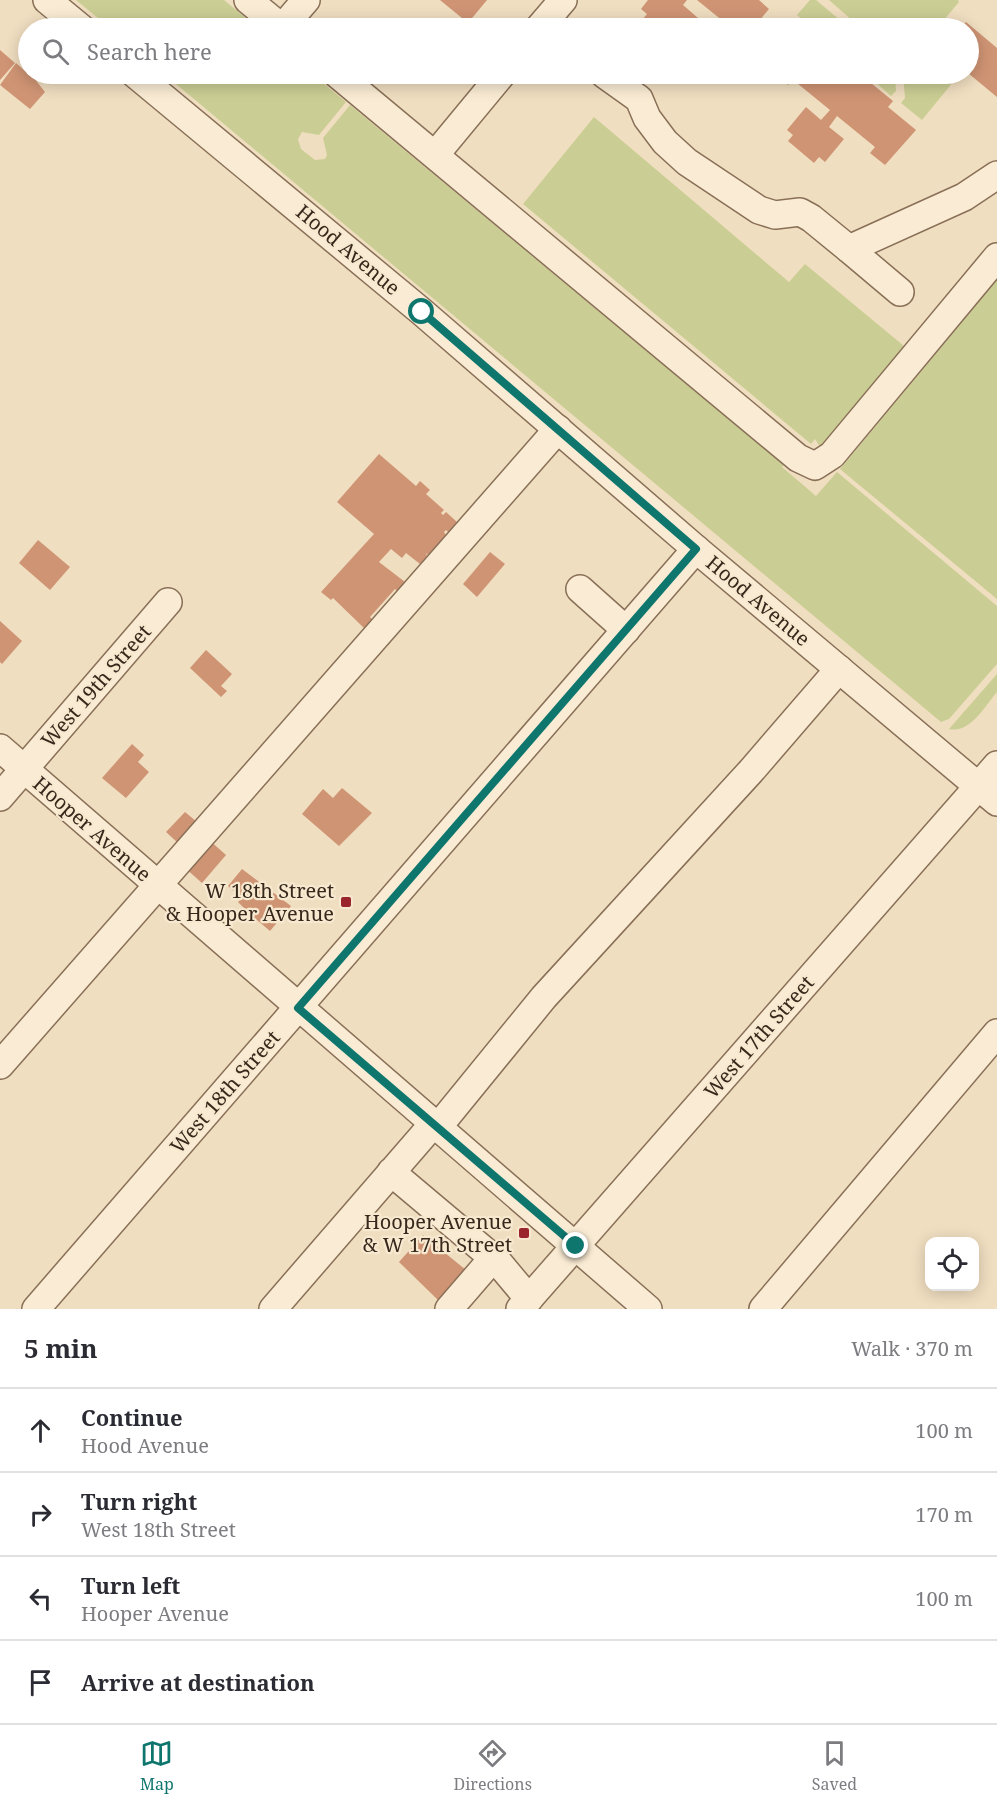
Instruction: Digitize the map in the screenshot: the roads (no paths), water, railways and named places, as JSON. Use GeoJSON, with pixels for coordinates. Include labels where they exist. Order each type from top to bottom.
{"type":"FeatureCollection","features":[{"type":"Feature","properties":{"kind":"street"},"geometry":{"type":"LineString","coordinates":[[47,0],[69,18]]}},
{"type":"Feature","properties":{"kind":"street"},"geometry":{"type":"LineString","coordinates":[[248,0],[270,18]]}},
{"type":"Feature","properties":{"kind":"street"},"geometry":{"type":"LineString","coordinates":[[291,18],[306,0]]}},
{"type":"Feature","properties":{"kind":"street"},"geometry":{"type":"LineString","coordinates":[[551,18],[562,0]]}},
{"type":"Feature","properties":{"kind":"street","name":"Hood Avenue"},"geometry":{"type":"LineString","coordinates":[[147,84],[422,312],[696,549],[988,794]]}},
{"type":"Feature","properties":{"kind":"street"},"geometry":{"type":"LineString","coordinates":[[349,84],[798,458],[815,466],[832,455],[997,257]]}},
{"type":"Feature","properties":{"kind":"street"},"geometry":{"type":"LineString","coordinates":[[435,155],[494,84]]}},
{"type":"Feature","properties":{"kind":"street"},"geometry":{"type":"LineString","coordinates":[[620,84],[639,99],[647,118],[664,142],[687,162],[759,210],[775,215],[800,212],[811,218],[900,292]]}},
{"type":"Feature","properties":{"kind":"street"},"geometry":{"type":"LineString","coordinates":[[849,249],[964,197],[997,175]]}},
{"type":"Feature","properties":{"kind":"street"},"geometry":{"type":"LineString","coordinates":[[0,1065],[558,429]]}},
{"type":"Feature","properties":{"kind":"street","name":"West 18th Street"},"geometry":{"type":"LineString","coordinates":[[36,1309],[696,549]]}},
{"type":"Feature","properties":{"kind":"street"},"geometry":{"type":"LineString","coordinates":[[580,589],[626,630]]}},
{"type":"Feature","properties":{"kind":"street","name":"West 19th Street"},"geometry":{"type":"LineString","coordinates":[[0,797],[168,602]]}},
{"type":"Feature","properties":{"kind":"street"},"geometry":{"type":"LineString","coordinates":[[273,1309],[391,1172],[436,1125],[544,997],[679,846],[751,771],[839,669]]}},
{"type":"Feature","properties":{"kind":"street","name":"Hooper Avenue"},"geometry":{"type":"LineString","coordinates":[[0,748],[648,1309]]}},
{"type":"Feature","properties":{"kind":"street","name":"West 17th Street"},"geometry":{"type":"LineString","coordinates":[[525,1304],[988,794],[997,765]]}},
{"type":"Feature","properties":{"kind":"street"},"geometry":{"type":"LineString","coordinates":[[763,1309],[997,1033]]}},
{"type":"Feature","properties":{"kind":"street"},"geometry":{"type":"LineString","coordinates":[[391,1172],[493,1258],[525,1304]]}},
{"type":"Feature","properties":{"kind":"street"},"geometry":{"type":"LineString","coordinates":[[449,1309],[493,1258]]}},
{"type":"Feature","properties":{"kind":"place","name":"W 18th Street & Hooper Avenue"},"geometry":{"type":"Point","coordinates":[346,902]}},
{"type":"Feature","properties":{"kind":"place","name":"Hooper Avenue & W 17th Street"},"geometry":{"type":"Point","coordinates":[524,1233]}}]}
